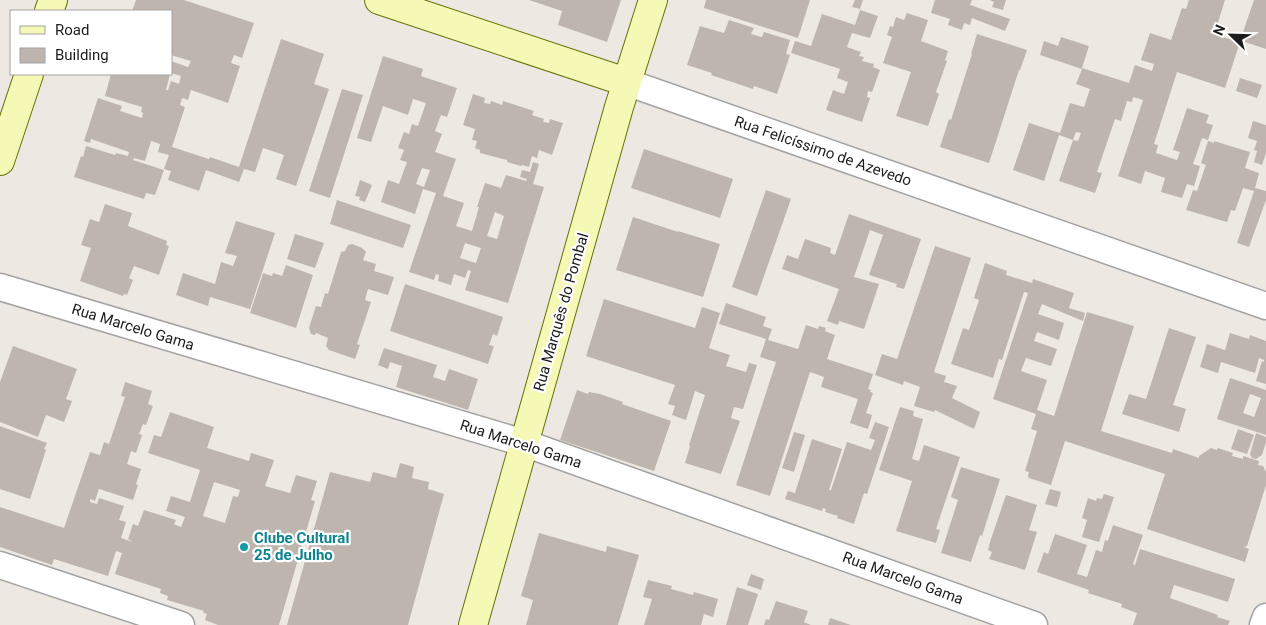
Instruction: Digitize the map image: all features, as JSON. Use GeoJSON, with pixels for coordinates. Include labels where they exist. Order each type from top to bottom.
{"type":"FeatureCollection","features":[{"type":"Feature","properties":{"kind":"street","name":"Rua Felicíssimo de Azevedo"},"geometry":{"type":"LineString","coordinates":[[380,0],[626,82],[1266,306]]}},
{"type":"Feature","properties":{"kind":"street","name":"Rua Marquês do Pombal"},"geometry":{"type":"LineString","coordinates":[[473,625],[626,82],[653,0]]}},
{"type":"Feature","properties":{"kind":"street"},"geometry":{"type":"LineString","coordinates":[[0,161],[29,75]]}},
{"type":"Feature","properties":{"kind":"street","name":"Rua Marcelo Gama"},"geometry":{"type":"LineString","coordinates":[[0,287],[524,444],[1034,625]]}},
{"type":"Feature","properties":{"kind":"street"},"geometry":{"type":"LineString","coordinates":[[0,566],[144,619],[181,625]]}},
{"type":"Feature","properties":{"kind":"street"},"geometry":{"type":"LineString","coordinates":[[1263,625],[1266,617]]}},
{"type":"Feature","properties":{"kind":"building"},"geometry":{"type":"Polygon","coordinates":[[[136,0],[184,0],[254,23],[242,58],[234,55],[231,63],[240,66],[228,103],[191,90],[188,100],[182,98],[180,105],[185,107],[172,147],[239,167],[281,39],[324,54],[314,84],[329,89],[296,186],[276,179],[284,155],[263,148],[255,172],[244,169],[239,182],[206,170],[199,191],[168,180],[171,171],[164,169],[169,155],[158,152],[160,144],[151,141],[145,161],[134,158],[133,160],[164,170],[155,195],[146,193],[144,199],[74,177],[86,146],[115,155],[116,153],[128,156],[129,152],[91,139],[90,143],[84,141],[98,98],[122,106],[120,111],[142,118],[142,107],[105,96],[111,75],[170,75],[166,90],[168,90],[171,81],[179,84],[181,76],[172,73],[172,61],[188,67],[191,61],[172,55],[172,10],[132,10],[136,0]]]}},
{"type":"Feature","properties":{"kind":"building"},"geometry":{"type":"Polygon","coordinates":[[[529,0],[621,0],[607,42],[558,25],[562,11],[529,0]]]}},
{"type":"Feature","properties":{"kind":"building"},"geometry":{"type":"Polygon","coordinates":[[[706,0],[810,0],[798,38],[704,8],[706,0]]]}},
{"type":"Feature","properties":{"kind":"building"},"geometry":{"type":"Polygon","coordinates":[[[855,0],[863,0],[860,9],[852,7],[855,0]]]}},
{"type":"Feature","properties":{"kind":"building"},"geometry":{"type":"Polygon","coordinates":[[[935,0],[972,0],[970,5],[1010,19],[1005,31],[972,18],[970,25],[964,23],[962,30],[948,25],[950,19],[931,13],[935,0]]]}},
{"type":"Feature","properties":{"kind":"building"},"geometry":{"type":"Polygon","coordinates":[[[990,0],[1006,0],[1003,10],[992,7],[994,2],[990,0]]]}},
{"type":"Feature","properties":{"kind":"building"},"geometry":{"type":"Polygon","coordinates":[[[1189,0],[1225,0],[1215,32],[1217,32],[1216,35],[1240,42],[1225,88],[1177,72],[1154,144],[1158,145],[1156,153],[1177,160],[1180,152],[1173,150],[1187,108],[1209,115],[1206,123],[1213,125],[1208,140],[1202,138],[1193,164],[1200,166],[1194,186],[1187,184],[1182,198],[1161,192],[1165,178],[1145,171],[1141,184],[1118,176],[1143,100],[1133,97],[1132,102],[1127,101],[1121,121],[1115,119],[1097,172],[1102,173],[1095,193],[1059,181],[1073,140],[1059,135],[1044,181],[1013,170],[1029,123],[1060,133],[1070,103],[1084,107],[1090,89],[1076,84],[1082,69],[1040,55],[1044,41],[1058,46],[1061,37],[1089,46],[1082,68],[1129,83],[1135,65],[1152,71],[1154,64],[1141,60],[1150,33],[1171,40],[1182,8],[1186,9],[1189,0]],[[1076,132],[1073,140],[1078,141],[1081,133],[1076,132]]]}},
{"type":"Feature","properties":{"kind":"building"},"geometry":{"type":"Polygon","coordinates":[[[1254,0],[1266,0],[1266,49],[1245,42],[1246,37],[1242,35],[1254,0]]]}},
{"type":"Feature","properties":{"kind":"building"},"geometry":{"type":"Polygon","coordinates":[[[860,10],[878,16],[870,38],[852,33],[847,47],[861,52],[859,56],[864,57],[862,61],[874,64],[873,67],[880,70],[872,92],[868,91],[867,97],[870,98],[862,122],[826,110],[833,90],[844,94],[848,82],[837,78],[840,69],[791,53],[795,41],[811,46],[822,14],[855,25],[860,10]]]}},
{"type":"Feature","properties":{"kind":"building"},"geometry":{"type":"Polygon","coordinates":[[[907,13],[928,20],[921,41],[948,51],[945,60],[947,61],[936,92],[939,94],[928,126],[896,116],[911,72],[883,63],[892,37],[887,35],[890,26],[893,27],[896,17],[904,20],[907,13]]]}},
{"type":"Feature","properties":{"kind":"building"},"geometry":{"type":"Polygon","coordinates":[[[729,20],[754,28],[751,34],[762,37],[764,32],[790,40],[786,54],[790,55],[777,94],[754,86],[753,89],[687,65],[700,26],[724,33],[729,20]]]}},
{"type":"Feature","properties":{"kind":"building"},"geometry":{"type":"Polygon","coordinates":[[[977,34],[1027,50],[989,163],[940,147],[949,119],[951,120],[977,34]]]}},
{"type":"Feature","properties":{"kind":"building"},"geometry":{"type":"Polygon","coordinates":[[[383,56],[423,69],[421,76],[457,88],[447,117],[441,115],[435,131],[442,134],[435,152],[456,159],[443,196],[464,203],[456,226],[472,231],[485,183],[501,188],[506,175],[526,181],[527,179],[520,177],[522,170],[530,172],[533,162],[539,164],[533,184],[544,187],[508,303],[465,290],[471,271],[468,270],[465,278],[454,274],[451,285],[438,281],[439,275],[436,274],[434,280],[409,272],[436,193],[423,189],[415,214],[381,202],[388,180],[399,184],[407,162],[400,160],[404,150],[398,148],[404,132],[409,134],[412,124],[418,126],[426,103],[413,99],[408,115],[383,106],[371,142],[357,138],[383,56]],[[422,168],[416,184],[424,187],[430,170],[422,168]],[[495,212],[487,236],[497,239],[504,216],[495,212]],[[465,243],[460,258],[476,263],[481,248],[465,243]]]}},
{"type":"Feature","properties":{"kind":"building"},"geometry":{"type":"Polygon","coordinates":[[[1240,78],[1262,85],[1257,98],[1236,91],[1240,78]]]}},
{"type":"Feature","properties":{"kind":"building"},"geometry":{"type":"Polygon","coordinates":[[[342,89],[363,95],[330,198],[309,191],[342,89]]]}},
{"type":"Feature","properties":{"kind":"building"},"geometry":{"type":"Polygon","coordinates":[[[473,94],[485,98],[484,103],[490,104],[491,101],[502,105],[503,101],[534,111],[532,115],[544,119],[543,122],[549,123],[550,119],[563,123],[552,155],[539,150],[537,158],[532,156],[529,167],[480,153],[480,150],[475,148],[477,141],[472,140],[475,129],[463,125],[473,94]]]}},
{"type":"Feature","properties":{"kind":"building"},"geometry":{"type":"Polygon","coordinates":[[[1253,121],[1266,125],[1266,153],[1262,165],[1254,162],[1257,151],[1254,150],[1257,141],[1248,138],[1253,121]]]}},
{"type":"Feature","properties":{"kind":"building"},"geometry":{"type":"Polygon","coordinates":[[[1208,141],[1214,143],[1214,141],[1250,152],[1245,168],[1259,173],[1255,188],[1266,191],[1266,200],[1249,247],[1237,243],[1254,191],[1243,188],[1235,211],[1231,210],[1227,222],[1186,210],[1193,190],[1197,191],[1206,165],[1201,163],[1208,141]]]}},
{"type":"Feature","properties":{"kind":"building"},"geometry":{"type":"Polygon","coordinates":[[[644,149],[733,179],[720,218],[631,188],[644,149]]]}},
{"type":"Feature","properties":{"kind":"building"},"geometry":{"type":"Polygon","coordinates":[[[360,180],[372,185],[365,202],[359,200],[360,197],[355,196],[360,180]]]}},
{"type":"Feature","properties":{"kind":"building"},"geometry":{"type":"Polygon","coordinates":[[[766,190],[791,199],[757,296],[732,287],[766,190]]]}},
{"type":"Feature","properties":{"kind":"building"},"geometry":{"type":"Polygon","coordinates":[[[337,200],[411,225],[403,248],[330,224],[337,200]]]}},
{"type":"Feature","properties":{"kind":"building"},"geometry":{"type":"Polygon","coordinates":[[[105,204],[132,213],[128,226],[167,241],[166,245],[169,246],[159,275],[134,266],[129,278],[133,280],[127,295],[124,294],[123,296],[80,281],[91,248],[81,245],[90,219],[99,222],[105,204]]]}},
{"type":"Feature","properties":{"kind":"building"},"geometry":{"type":"Polygon","coordinates":[[[849,214],[921,239],[904,289],[896,287],[897,284],[869,275],[883,235],[870,230],[854,277],[879,284],[864,329],[839,321],[838,325],[827,321],[839,289],[782,269],[787,255],[798,259],[805,239],[831,248],[830,253],[835,255],[849,214]]]}},
{"type":"Feature","properties":{"kind":"building"},"geometry":{"type":"Polygon","coordinates":[[[633,217],[720,244],[703,297],[616,270],[633,217]]]}},
{"type":"Feature","properties":{"kind":"building"},"geometry":{"type":"Polygon","coordinates":[[[236,221],[275,233],[250,309],[210,297],[208,306],[176,295],[183,273],[215,284],[221,262],[233,266],[237,256],[225,253],[236,221]]]}},
{"type":"Feature","properties":{"kind":"building"},"geometry":{"type":"Polygon","coordinates":[[[295,234],[324,243],[315,268],[287,259],[295,234]]]}},
{"type":"Feature","properties":{"kind":"building"},"geometry":{"type":"Polygon","coordinates":[[[352,244],[366,252],[363,260],[376,264],[374,271],[394,277],[388,295],[368,289],[365,300],[371,302],[357,344],[360,345],[355,359],[329,350],[326,346],[328,338],[316,333],[315,335],[311,334],[309,328],[316,306],[321,307],[325,293],[328,294],[341,252],[345,251],[348,245],[352,244]]]}},
{"type":"Feature","properties":{"kind":"building"},"geometry":{"type":"Polygon","coordinates":[[[935,246],[971,258],[934,372],[946,376],[944,382],[957,386],[952,398],[980,412],[974,429],[935,410],[934,412],[914,406],[920,387],[904,381],[903,385],[875,375],[882,354],[897,359],[935,246]]]}},
{"type":"Feature","properties":{"kind":"building"},"geometry":{"type":"Polygon","coordinates":[[[985,263],[1007,271],[1006,275],[1032,283],[1033,279],[1074,293],[1069,308],[1085,313],[1083,321],[1042,304],[1038,314],[1064,323],[1059,340],[1037,332],[1034,341],[1057,349],[1051,366],[1026,358],[1021,371],[1047,380],[1037,410],[1054,416],[1087,312],[1134,326],[1101,431],[1172,453],[1173,449],[1199,458],[1199,456],[1211,448],[1217,450],[1218,448],[1233,453],[1232,456],[1243,459],[1243,456],[1259,461],[1258,465],[1263,466],[1266,472],[1266,485],[1247,546],[1244,547],[1249,549],[1245,562],[1147,529],[1165,474],[1065,441],[1051,485],[1029,478],[1029,472],[1025,471],[1037,431],[1031,429],[1036,414],[993,399],[1028,293],[1024,292],[1002,360],[999,359],[993,378],[951,364],[963,328],[969,330],[979,300],[974,298],[985,263]]]}},
{"type":"Feature","properties":{"kind":"building"},"geometry":{"type":"Polygon","coordinates":[[[286,265],[313,275],[296,328],[250,313],[263,273],[272,276],[273,273],[282,276],[286,265]]]}},
{"type":"Feature","properties":{"kind":"building"},"geometry":{"type":"Polygon","coordinates":[[[405,284],[503,317],[497,336],[493,334],[489,345],[494,346],[488,364],[390,331],[405,284]]]}},
{"type":"Feature","properties":{"kind":"building"},"geometry":{"type":"Polygon","coordinates":[[[604,299],[695,328],[702,307],[720,313],[709,348],[730,355],[726,366],[746,372],[749,363],[757,365],[743,409],[734,407],[731,418],[740,421],[721,474],[685,463],[705,395],[695,391],[686,420],[672,415],[675,406],[668,404],[675,385],[586,356],[604,299]]]}},
{"type":"Feature","properties":{"kind":"building"},"geometry":{"type":"Polygon","coordinates":[[[726,303],[766,317],[763,326],[772,329],[768,340],[798,349],[806,325],[818,329],[819,326],[826,328],[825,331],[835,335],[827,359],[873,374],[868,389],[873,393],[866,413],[872,415],[868,429],[850,423],[858,399],[821,387],[824,377],[810,372],[770,496],[736,485],[776,362],[760,357],[766,339],[719,324],[726,303]]]}},
{"type":"Feature","properties":{"kind":"building"},"geometry":{"type":"Polygon","coordinates":[[[1169,328],[1196,337],[1173,405],[1186,409],[1179,432],[1122,414],[1129,394],[1146,399],[1169,328]]]}},
{"type":"Feature","properties":{"kind":"building"},"geometry":{"type":"Polygon","coordinates":[[[1230,333],[1249,339],[1250,335],[1266,341],[1266,384],[1256,381],[1262,361],[1264,362],[1264,360],[1259,358],[1255,373],[1221,362],[1218,373],[1200,367],[1207,344],[1225,350],[1230,333]]]}},
{"type":"Feature","properties":{"kind":"building"},"geometry":{"type":"Polygon","coordinates":[[[13,346],[77,369],[66,399],[72,401],[64,422],[46,415],[38,437],[0,422],[0,382],[13,346]]]}},
{"type":"Feature","properties":{"kind":"building"},"geometry":{"type":"Polygon","coordinates":[[[384,348],[437,365],[433,377],[445,381],[449,369],[478,379],[468,410],[396,387],[402,366],[390,362],[388,369],[378,365],[384,348]]]}},
{"type":"Feature","properties":{"kind":"building"},"geometry":{"type":"Polygon","coordinates":[[[1230,378],[1266,390],[1266,435],[1217,419],[1230,378]],[[1250,394],[1243,413],[1254,417],[1261,398],[1250,394]]]}},
{"type":"Feature","properties":{"kind":"building"},"geometry":{"type":"Polygon","coordinates":[[[125,382],[152,391],[148,404],[153,406],[146,425],[143,424],[139,434],[142,435],[136,453],[131,451],[127,464],[141,469],[133,500],[99,489],[95,501],[90,499],[90,502],[97,504],[99,498],[124,506],[119,520],[126,522],[121,538],[133,542],[128,539],[133,524],[138,526],[144,510],[176,520],[174,524],[181,527],[185,517],[166,511],[171,496],[190,502],[200,470],[148,453],[154,435],[161,437],[170,412],[214,427],[207,448],[249,461],[251,453],[274,460],[265,486],[290,493],[296,475],[317,481],[311,500],[315,501],[279,625],[218,625],[205,620],[207,614],[203,613],[204,611],[167,600],[168,596],[160,593],[161,589],[115,574],[122,553],[116,551],[108,576],[54,559],[52,565],[0,547],[0,507],[64,528],[90,452],[100,455],[104,442],[109,444],[125,397],[121,396],[125,382]],[[214,482],[203,516],[225,523],[233,496],[238,497],[240,490],[214,482]]]}},
{"type":"Feature","properties":{"kind":"building"},"geometry":{"type":"Polygon","coordinates":[[[577,390],[588,394],[589,392],[600,394],[623,402],[622,404],[671,421],[654,471],[560,440],[577,390]]]}},
{"type":"Feature","properties":{"kind":"building"},"geometry":{"type":"Polygon","coordinates":[[[900,407],[914,411],[913,416],[923,419],[912,459],[919,461],[924,445],[960,457],[936,529],[940,530],[936,543],[896,531],[912,481],[879,470],[900,407]]]}},
{"type":"Feature","properties":{"kind":"building"},"geometry":{"type":"Polygon","coordinates":[[[875,422],[889,427],[867,494],[864,493],[854,524],[825,512],[826,509],[823,508],[822,511],[785,499],[788,491],[795,493],[812,439],[842,449],[829,490],[831,490],[847,442],[871,450],[875,440],[869,438],[875,422]]]}},
{"type":"Feature","properties":{"kind":"building"},"geometry":{"type":"Polygon","coordinates":[[[0,426],[47,443],[30,499],[0,489],[0,426]]]}},
{"type":"Feature","properties":{"kind":"building"},"geometry":{"type":"Polygon","coordinates":[[[1238,429],[1254,435],[1247,454],[1231,449],[1238,429]]]}},
{"type":"Feature","properties":{"kind":"building"},"geometry":{"type":"Polygon","coordinates":[[[794,432],[805,435],[794,472],[782,468],[794,432]]]}},
{"type":"Feature","properties":{"kind":"building"},"geometry":{"type":"Polygon","coordinates":[[[1256,433],[1266,437],[1266,442],[1262,455],[1256,459],[1252,458],[1250,454],[1256,433]]]}},
{"type":"Feature","properties":{"kind":"building"},"geometry":{"type":"Polygon","coordinates":[[[400,463],[414,467],[412,478],[429,482],[428,489],[444,494],[408,625],[287,625],[330,472],[370,482],[373,472],[396,478],[400,463]]]}},
{"type":"Feature","properties":{"kind":"building"},"geometry":{"type":"Polygon","coordinates":[[[961,467],[1000,479],[982,536],[980,535],[971,562],[941,553],[958,500],[951,497],[961,467]]]}},
{"type":"Feature","properties":{"kind":"building"},"geometry":{"type":"Polygon","coordinates":[[[1050,489],[1061,492],[1057,507],[1045,504],[1050,489]]]}},
{"type":"Feature","properties":{"kind":"building"},"geometry":{"type":"Polygon","coordinates":[[[1104,494],[1114,497],[1099,542],[1082,537],[1087,520],[1082,518],[1088,498],[1096,501],[1097,498],[1102,499],[1104,494]]]}},
{"type":"Feature","properties":{"kind":"building"},"geometry":{"type":"Polygon","coordinates":[[[1006,495],[1037,505],[1029,530],[1037,532],[1025,570],[989,559],[992,552],[988,550],[1006,495]]]}},
{"type":"Feature","properties":{"kind":"building"},"geometry":{"type":"Polygon","coordinates":[[[1113,525],[1143,535],[1133,564],[1135,565],[1140,549],[1235,579],[1228,602],[1174,585],[1170,598],[1218,615],[1217,617],[1230,621],[1228,625],[1133,625],[1137,613],[1121,607],[1122,604],[1088,593],[1089,590],[1037,572],[1044,552],[1048,554],[1055,534],[1087,545],[1077,574],[1087,577],[1096,550],[1102,552],[1105,540],[1108,541],[1113,525]]]}},
{"type":"Feature","properties":{"kind":"building"},"geometry":{"type":"Polygon","coordinates":[[[539,533],[606,552],[607,546],[639,555],[618,625],[526,625],[533,600],[521,596],[539,533]]]}},
{"type":"Feature","properties":{"kind":"building"},"geometry":{"type":"Polygon","coordinates":[[[751,574],[764,579],[761,590],[747,585],[751,574]]]}},
{"type":"Feature","properties":{"kind":"building"},"geometry":{"type":"Polygon","coordinates":[[[648,580],[672,586],[671,589],[693,595],[694,592],[718,599],[713,617],[704,614],[701,625],[644,625],[652,599],[643,597],[648,580]]]}},
{"type":"Feature","properties":{"kind":"building"},"geometry":{"type":"Polygon","coordinates":[[[737,587],[758,594],[748,625],[726,625],[737,587]]]}},
{"type":"Feature","properties":{"kind":"building"},"geometry":{"type":"Polygon","coordinates":[[[776,601],[808,611],[804,622],[811,625],[764,625],[766,619],[769,620],[776,601]]]}},
{"type":"Feature","properties":{"kind":"building"},"geometry":{"type":"Polygon","coordinates":[[[830,618],[851,625],[828,625],[830,618]]]}},
{"type":"Feature","properties":{"kind":"place","name":"Clube Cultural 25 de Julho"},"geometry":{"type":"Point","coordinates":[244,547]}}]}
